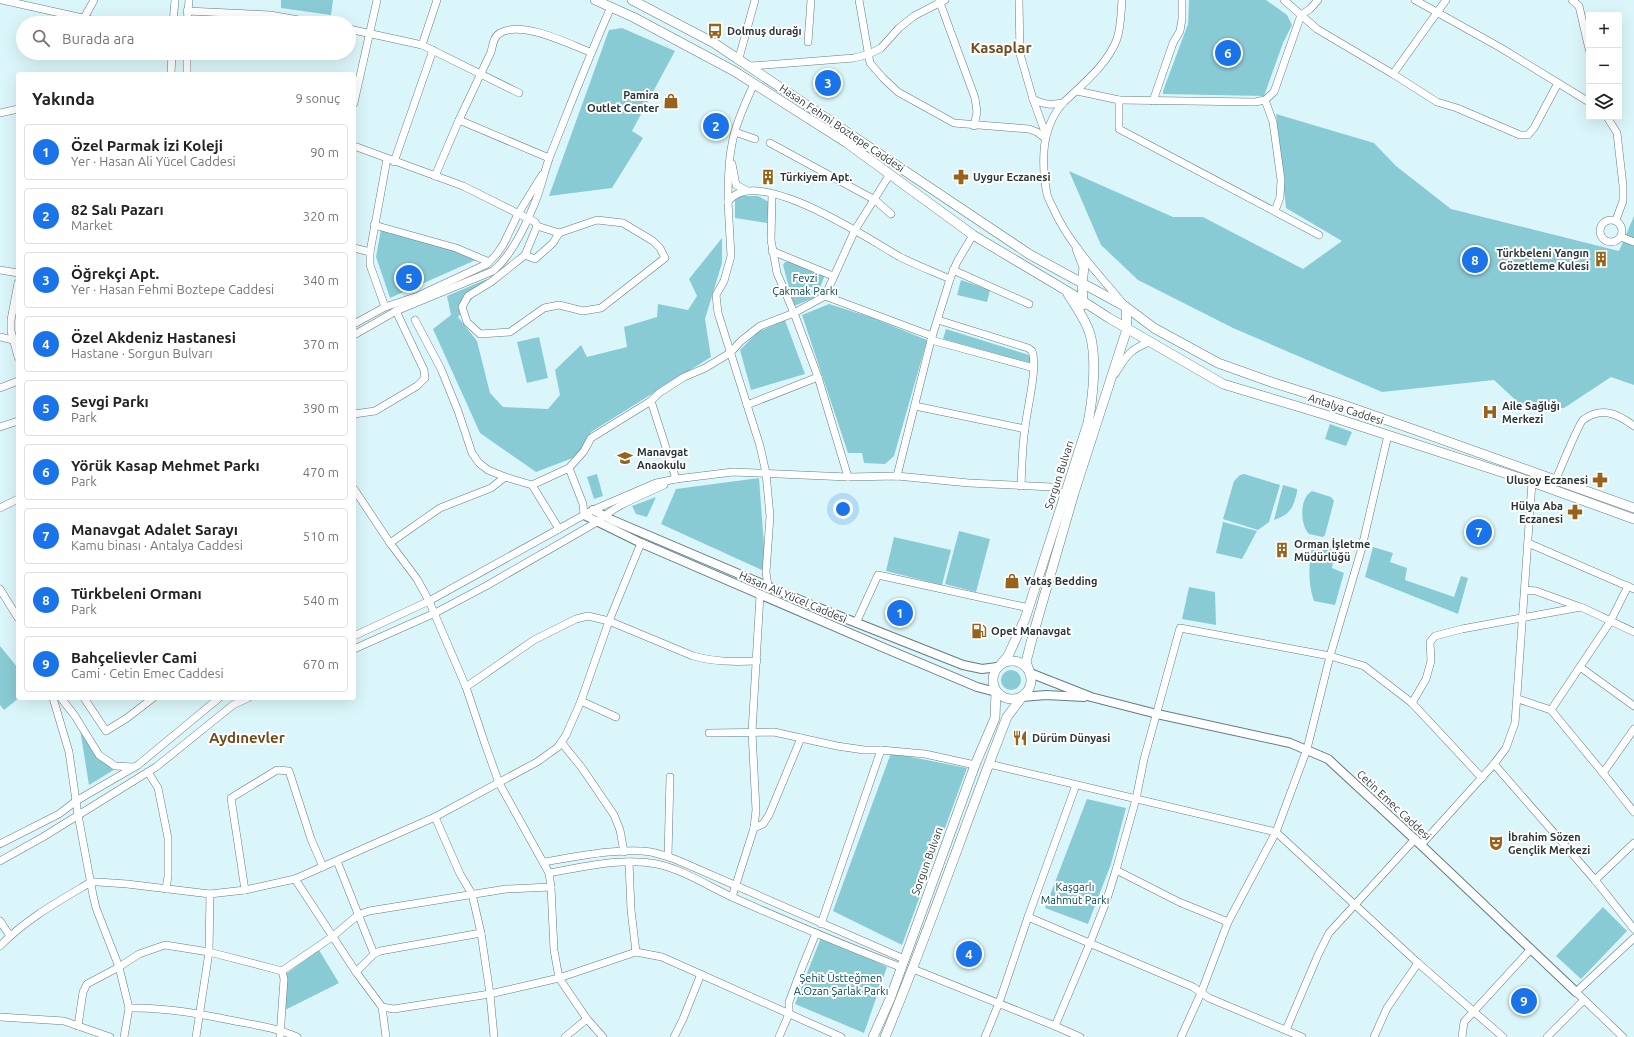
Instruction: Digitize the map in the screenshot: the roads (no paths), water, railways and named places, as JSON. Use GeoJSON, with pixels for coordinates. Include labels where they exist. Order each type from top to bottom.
{"type":"FeatureCollection","features":[{"type":"Feature","properties":{"kind":"main road","name":"Hasan Fehmi Boztepe Caddesi"},"geometry":{"type":"LineString","coordinates":[[595,0],[696,50],[754,84],[847,143],[973,234],[1067,291]]}},
{"type":"Feature","properties":{"kind":"main road","name":"Hasan Fehmi Boztepe Caddesi"},"geometry":{"type":"LineString","coordinates":[[632,0],[739,58],[1029,254],[1082,284]]}},
{"type":"Feature","properties":{"kind":"main road"},"geometry":{"type":"LineString","coordinates":[[1077,249],[1084,267],[1082,302],[1085,322]]}},
{"type":"Feature","properties":{"kind":"main road","name":"Antalya Caddesi"},"geometry":{"type":"LineString","coordinates":[[1082,284],[1126,307],[1154,328],[1218,363],[1556,479],[1634,508]]}},
{"type":"Feature","properties":{"kind":"main road","name":"Antalya Caddesi"},"geometry":{"type":"LineString","coordinates":[[1067,291],[1082,302],[1149,342],[1223,384],[1322,414],[1532,482],[1634,519]]}},
{"type":"Feature","properties":{"kind":"main road","name":"Sorgun Bulvarı"},"geometry":{"type":"LineString","coordinates":[[1000,665],[1008,656],[1029,608],[1088,423],[1093,400],[1094,354],[1090,334],[1085,322],[1067,291]]}},
{"type":"Feature","properties":{"kind":"main road"},"geometry":{"type":"LineString","coordinates":[[1126,307],[1128,329]]}},
{"type":"Feature","properties":{"kind":"main road","name":"Sorgun Bulvarı"},"geometry":{"type":"LineString","coordinates":[[1030,673],[1026,662],[1033,635],[1074,493],[1128,329]]}},
{"type":"Feature","properties":{"kind":"main road"},"geometry":{"type":"LineString","coordinates":[[885,1037],[914,969],[988,764],[1007,717],[1027,692],[1030,686],[1030,673],[1021,663],[1008,661],[1000,665],[992,679],[996,692],[1000,696],[1011,699],[1022,697]]}},
{"type":"Feature","properties":{"kind":"main road","name":"Sorgun Bulvarı"},"geometry":{"type":"LineString","coordinates":[[873,1037],[890,999],[975,765],[995,718],[996,692]]}},
{"type":"Feature","properties":{"kind":"street"},"geometry":{"type":"LineString","coordinates":[[2,0],[75,16]]}},
{"type":"Feature","properties":{"kind":"street"},"geometry":{"type":"LineString","coordinates":[[85,16],[94,0]]}},
{"type":"Feature","properties":{"kind":"street"},"geometry":{"type":"LineString","coordinates":[[174,16],[175,0]]}},
{"type":"Feature","properties":{"kind":"street"},"geometry":{"type":"LineString","coordinates":[[187,16],[189,0]]}},
{"type":"Feature","properties":{"kind":"street"},"geometry":{"type":"LineString","coordinates":[[356,94],[377,0]]}},
{"type":"Feature","properties":{"kind":"street"},"geometry":{"type":"LineString","coordinates":[[422,44],[437,0]]}},
{"type":"Feature","properties":{"kind":"street"},"geometry":{"type":"LineString","coordinates":[[739,58],[755,0]]}},
{"type":"Feature","properties":{"kind":"street"},"geometry":{"type":"LineString","coordinates":[[808,42],[811,0]]}},
{"type":"Feature","properties":{"kind":"street"},"geometry":{"type":"LineString","coordinates":[[859,0],[870,63],[898,92],[954,124],[1030,129],[1046,136]]}},
{"type":"Feature","properties":{"kind":"street"},"geometry":{"type":"LineString","coordinates":[[1019,0],[1020,54],[1033,99],[1046,136]]}},
{"type":"Feature","properties":{"kind":"street"},"geometry":{"type":"LineString","coordinates":[[1122,0],[1119,29],[1116,40],[1106,58],[1093,76],[1063,103],[1054,116],[1046,136],[1043,167],[1047,195],[1059,221],[1077,249],[1126,307]]}},
{"type":"Feature","properties":{"kind":"street"},"geometry":{"type":"LineString","coordinates":[[1153,101],[1173,43],[1180,31],[1182,19],[1182,0]]}},
{"type":"Feature","properties":{"kind":"street"},"geometry":{"type":"LineString","coordinates":[[1284,0],[1317,29],[1437,102],[1457,108],[1520,135],[1528,136],[1534,128],[1558,83]]}},
{"type":"Feature","properties":{"kind":"street"},"geometry":{"type":"LineString","coordinates":[[1077,91],[1119,100],[1255,102],[1265,100],[1274,92],[1300,15],[1310,9],[1318,0]]}},
{"type":"Feature","properties":{"kind":"street"},"geometry":{"type":"LineString","coordinates":[[1415,0],[1501,48],[1586,100]]}},
{"type":"Feature","properties":{"kind":"street"},"geometry":{"type":"LineString","coordinates":[[1393,74],[1446,0]]}},
{"type":"Feature","properties":{"kind":"street"},"geometry":{"type":"LineString","coordinates":[[1572,0],[1579,6],[1589,48]]}},
{"type":"Feature","properties":{"kind":"street"},"geometry":{"type":"LineString","coordinates":[[751,66],[854,58],[869,54],[881,48],[904,24],[941,1],[975,98],[977,112],[974,126]]}},
{"type":"Feature","properties":{"kind":"street"},"geometry":{"type":"LineString","coordinates":[[356,334],[396,311],[492,271],[502,263],[510,252],[534,205],[549,158],[590,52],[611,7]]}},
{"type":"Feature","properties":{"kind":"street"},"geometry":{"type":"LineString","coordinates":[[187,11],[276,16]]}},
{"type":"Feature","properties":{"kind":"street"},"geometry":{"type":"LineString","coordinates":[[356,30],[422,44],[519,93]]}},
{"type":"Feature","properties":{"kind":"street"},"geometry":{"type":"LineString","coordinates":[[435,176],[491,52],[494,40],[500,33],[512,30],[529,30],[590,52]]}},
{"type":"Feature","properties":{"kind":"street"},"geometry":{"type":"LineString","coordinates":[[385,307],[370,265],[370,252],[374,226],[391,161],[433,50]]}},
{"type":"Feature","properties":{"kind":"street"},"geometry":{"type":"LineString","coordinates":[[171,72],[172,60]]}},
{"type":"Feature","properties":{"kind":"street"},"geometry":{"type":"LineString","coordinates":[[187,60],[187,72]]}},
{"type":"Feature","properties":{"kind":"street"},"geometry":{"type":"LineString","coordinates":[[754,84],[732,142],[728,202],[731,256],[724,281],[716,295],[718,313],[766,473],[770,516],[766,572],[768,586]]}},
{"type":"Feature","properties":{"kind":"street"},"geometry":{"type":"LineString","coordinates":[[1033,99],[1050,105],[1063,103]]}},
{"type":"Feature","properties":{"kind":"street"},"geometry":{"type":"LineString","coordinates":[[1119,100],[1119,129],[1319,234]]}},
{"type":"Feature","properties":{"kind":"street"},"geometry":{"type":"LineString","coordinates":[[1265,100],[1273,122],[1281,180],[1280,197],[1275,211]]}},
{"type":"Feature","properties":{"kind":"street"},"geometry":{"type":"LineString","coordinates":[[0,113],[16,111]]}},
{"type":"Feature","properties":{"kind":"street"},"geometry":{"type":"LineString","coordinates":[[459,120],[549,158]]}},
{"type":"Feature","properties":{"kind":"street"},"geometry":{"type":"LineString","coordinates":[[1609,120],[1617,133],[1623,186],[1623,201],[1616,220]]}},
{"type":"Feature","properties":{"kind":"street"},"geometry":{"type":"LineString","coordinates":[[735,132],[755,139]]}},
{"type":"Feature","properties":{"kind":"street"},"geometry":{"type":"LineString","coordinates":[[770,143],[875,200],[891,214]]}},
{"type":"Feature","properties":{"kind":"street"},"geometry":{"type":"LineString","coordinates":[[356,147],[391,161],[463,186],[535,222],[537,226],[559,233],[597,220],[623,223],[653,241],[660,248],[664,258],[601,308],[583,311],[560,305],[544,308],[510,332],[480,334],[467,322],[462,307],[468,296],[492,282],[525,255],[537,226]]}},
{"type":"Feature","properties":{"kind":"street"},"geometry":{"type":"LineString","coordinates":[[730,156],[736,185],[746,190],[780,195],[803,203],[902,257],[950,279]]}},
{"type":"Feature","properties":{"kind":"street"},"geometry":{"type":"LineString","coordinates":[[356,321],[385,307],[418,296],[481,268],[490,262],[503,245],[518,214],[544,172]]}},
{"type":"Feature","properties":{"kind":"street"},"geometry":{"type":"LineString","coordinates":[[415,320],[441,369],[458,411],[472,453],[479,463],[505,478],[532,485],[569,468],[584,451],[591,438],[651,401],[659,393],[684,377],[705,368],[730,353],[741,341],[760,326],[794,313],[825,296],[855,230],[890,174]]}},
{"type":"Feature","properties":{"kind":"street"},"geometry":{"type":"LineString","coordinates":[[728,202],[735,194],[746,190]]}},
{"type":"Feature","properties":{"kind":"street"},"geometry":{"type":"LineString","coordinates":[[772,194],[771,240],[777,273],[818,377],[848,477]]}},
{"type":"Feature","properties":{"kind":"street"},"geometry":{"type":"LineString","coordinates":[[1608,220],[1616,220],[1621,226],[1621,237],[1618,240],[1611,242],[1607,241],[1601,236],[1600,228],[1608,220]]}},
{"type":"Feature","properties":{"kind":"street"},"geometry":{"type":"LineString","coordinates":[[374,226],[456,248],[490,262]]}},
{"type":"Feature","properties":{"kind":"street"},"geometry":{"type":"LineString","coordinates":[[525,255],[535,259],[553,243],[559,233]]}},
{"type":"Feature","properties":{"kind":"street"},"geometry":{"type":"LineString","coordinates":[[897,476],[932,338],[950,279],[956,262],[973,234]]}},
{"type":"Feature","properties":{"kind":"street"},"geometry":{"type":"LineString","coordinates":[[1621,237],[1634,242]]}},
{"type":"Feature","properties":{"kind":"street"},"geometry":{"type":"LineString","coordinates":[[356,248],[370,252]]}},
{"type":"Feature","properties":{"kind":"street"},"geometry":{"type":"LineString","coordinates":[[772,251],[833,276]]}},
{"type":"Feature","properties":{"kind":"street"},"geometry":{"type":"LineString","coordinates":[[0,270],[16,273]]}},
{"type":"Feature","properties":{"kind":"street"},"geometry":{"type":"LineString","coordinates":[[953,270],[1030,304]]}},
{"type":"Feature","properties":{"kind":"street"},"geometry":{"type":"LineString","coordinates":[[16,294],[11,320],[13,340],[16,351]]}},
{"type":"Feature","properties":{"kind":"street"},"geometry":{"type":"LineString","coordinates":[[825,296],[932,338],[1034,368]]}},
{"type":"Feature","properties":{"kind":"street"},"geometry":{"type":"LineString","coordinates":[[356,414],[375,411],[417,386],[425,378],[424,370],[396,311]]}},
{"type":"Feature","properties":{"kind":"street"},"geometry":{"type":"LineString","coordinates":[[938,320],[1028,348],[1032,351],[1034,357],[1034,368],[1025,429],[1021,486]]}},
{"type":"Feature","properties":{"kind":"street"},"geometry":{"type":"LineString","coordinates":[[0,337],[13,340]]}},
{"type":"Feature","properties":{"kind":"street","name":"Sorgun Bulvarı"},"geometry":{"type":"LineString","coordinates":[[1111,380],[1126,356],[1134,348],[1149,342]]}},
{"type":"Feature","properties":{"kind":"street"},"geometry":{"type":"LineString","coordinates":[[747,406],[818,377]]}},
{"type":"Feature","properties":{"kind":"street"},"geometry":{"type":"LineString","coordinates":[[0,388],[16,382]]}},
{"type":"Feature","properties":{"kind":"street"},"geometry":{"type":"LineString","coordinates":[[651,401],[676,479]]}},
{"type":"Feature","properties":{"kind":"street"},"geometry":{"type":"LineString","coordinates":[[915,406],[1025,429]]}},
{"type":"Feature","properties":{"kind":"street"},"geometry":{"type":"LineString","coordinates":[[1556,479],[1582,420],[1598,413],[1612,412],[1634,426]]}},
{"type":"Feature","properties":{"kind":"street"},"geometry":{"type":"LineString","coordinates":[[0,427],[16,422]]}},
{"type":"Feature","properties":{"kind":"street"},"geometry":{"type":"LineString","coordinates":[[1181,1037],[1201,993],[1228,922],[1276,832],[1307,749],[1330,656],[1361,551],[1388,436]]}},
{"type":"Feature","properties":{"kind":"street"},"geometry":{"type":"LineString","coordinates":[[569,468],[583,504],[584,515]]}},
{"type":"Feature","properties":{"kind":"street"},"geometry":{"type":"LineString","coordinates":[[356,635],[429,601],[593,510],[656,483],[676,479],[733,472],[848,477],[897,476],[1052,487],[1064,495]]}},
{"type":"Feature","properties":{"kind":"street"},"geometry":{"type":"LineString","coordinates":[[390,543],[440,508],[491,488],[505,478]]}},
{"type":"Feature","properties":{"kind":"street"},"geometry":{"type":"LineString","coordinates":[[356,648],[435,612],[486,586],[597,522],[625,503],[676,479]]}},
{"type":"Feature","properties":{"kind":"street"},"geometry":{"type":"LineString","coordinates":[[1286,1030],[1329,933],[1354,904],[1482,778],[1506,748],[1515,723],[1518,699],[1522,617],[1532,482]]}},
{"type":"Feature","properties":{"kind":"street"},"geometry":{"type":"LineString","coordinates":[[532,485],[559,529]]}},
{"type":"Feature","properties":{"kind":"street"},"geometry":{"type":"LineString","coordinates":[[356,492],[390,543],[417,579],[435,612],[466,687],[500,783],[549,873],[554,950],[559,978],[587,1019],[602,1037]]}},
{"type":"Feature","properties":{"kind":"street"},"geometry":{"type":"LineString","coordinates":[[0,508],[16,500]]}},
{"type":"Feature","properties":{"kind":"street"},"geometry":{"type":"LineString","coordinates":[[583,504],[593,510]]}},
{"type":"Feature","properties":{"kind":"street","name":"Hasan Ali Yücel Caddesi"},"geometry":{"type":"LineString","coordinates":[[593,510],[856,623],[963,665],[982,669],[1000,665]]}},
{"type":"Feature","properties":{"kind":"street","name":"Hasan Ali Yücel Caddesi"},"geometry":{"type":"LineString","coordinates":[[584,515],[641,543],[760,595],[977,687],[996,692]]}},
{"type":"Feature","properties":{"kind":"street"},"geometry":{"type":"LineString","coordinates":[[0,946],[10,936],[38,914],[91,882],[110,882],[210,894],[245,890],[295,879],[435,816],[500,783],[537,762],[558,747],[566,735],[581,701],[609,621],[641,543]]}},
{"type":"Feature","properties":{"kind":"street"},"geometry":{"type":"LineString","coordinates":[[1528,543],[1631,588],[1551,710]]}},
{"type":"Feature","properties":{"kind":"street"},"geometry":{"type":"LineString","coordinates":[[856,623],[878,575],[1029,608]]}},
{"type":"Feature","properties":{"kind":"street"},"geometry":{"type":"LineString","coordinates":[[0,589],[16,615]]}},
{"type":"Feature","properties":{"kind":"street"},"geometry":{"type":"LineString","coordinates":[[1525,590],[1536,591],[1580,607],[1634,632]]}},
{"type":"Feature","properties":{"kind":"street"},"geometry":{"type":"LineString","coordinates":[[732,897],[754,828],[756,810],[752,732],[760,595]]}},
{"type":"Feature","properties":{"kind":"street"},"geometry":{"type":"LineString","coordinates":[[1412,703],[1426,679],[1431,660],[1430,642],[1435,636],[1462,629],[1580,607]]}},
{"type":"Feature","properties":{"kind":"street"},"geometry":{"type":"LineString","coordinates":[[466,687],[534,640],[576,619],[588,616],[609,621],[706,660],[721,662],[757,661]]}},
{"type":"Feature","properties":{"kind":"street"},"geometry":{"type":"LineString","coordinates":[[1055,1026],[1090,943],[1116,870],[1136,799],[1144,759],[1180,628],[1330,656],[1364,666],[1412,703],[1482,778]]}},
{"type":"Feature","properties":{"kind":"street"},"geometry":{"type":"LineString","coordinates":[[1580,667],[1634,706]]}},
{"type":"Feature","properties":{"kind":"street"},"geometry":{"type":"LineString","coordinates":[[1030,673],[1091,697]]}},
{"type":"Feature","properties":{"kind":"street"},"geometry":{"type":"LineString","coordinates":[[1022,697],[1046,695],[1091,697]]}},
{"type":"Feature","properties":{"kind":"street","name":"Cetin Emec Caddesi"},"geometry":{"type":"LineString","coordinates":[[1091,697],[1157,714],[1268,738],[1307,749],[1328,759],[1418,842],[1623,1037]]}},
{"type":"Feature","properties":{"kind":"street"},"geometry":{"type":"LineString","coordinates":[[1518,699],[1551,710],[1634,812]]}},
{"type":"Feature","properties":{"kind":"street"},"geometry":{"type":"LineString","coordinates":[[55,700],[69,752],[78,815],[96,908],[119,967],[129,1008],[124,1037]]}},
{"type":"Feature","properties":{"kind":"street"},"geometry":{"type":"LineString","coordinates":[[63,700],[75,716],[99,755],[115,766],[134,767]]}},
{"type":"Feature","properties":{"kind":"street"},"geometry":{"type":"LineString","coordinates":[[85,700],[106,731],[127,718],[150,700]]}},
{"type":"Feature","properties":{"kind":"street"},"geometry":{"type":"LineString","coordinates":[[0,844],[59,814],[76,801],[134,767],[217,700]]}},
{"type":"Feature","properties":{"kind":"street"},"geometry":{"type":"LineString","coordinates":[[0,861],[148,772],[233,705],[244,700]]}},
{"type":"Feature","properties":{"kind":"street"},"geometry":{"type":"LineString","coordinates":[[581,701],[616,717]]}},
{"type":"Feature","properties":{"kind":"street"},"geometry":{"type":"LineString","coordinates":[[1603,773],[1634,729]]}},
{"type":"Feature","properties":{"kind":"street"},"geometry":{"type":"LineString","coordinates":[[709,733],[774,732],[838,746],[864,750],[925,754],[975,765]]}},
{"type":"Feature","properties":{"kind":"street"},"geometry":{"type":"LineString","coordinates":[[754,828],[762,824],[769,815],[801,738]]}},
{"type":"Feature","properties":{"kind":"street"},"geometry":{"type":"LineString","coordinates":[[561,742],[582,768],[614,815],[620,830],[624,852]]}},
{"type":"Feature","properties":{"kind":"street"},"geometry":{"type":"LineString","coordinates":[[821,924],[881,750]]}},
{"type":"Feature","properties":{"kind":"street"},"geometry":{"type":"LineString","coordinates":[[988,764],[1276,832],[1418,963],[1503,1037]]}},
{"type":"Feature","properties":{"kind":"street"},"geometry":{"type":"LineString","coordinates":[[1494,764],[1595,880],[1634,929]]}},
{"type":"Feature","properties":{"kind":"street"},"geometry":{"type":"LineString","coordinates":[[245,890],[231,798],[277,770],[289,771],[311,839],[323,867]]}},
{"type":"Feature","properties":{"kind":"street"},"geometry":{"type":"LineString","coordinates":[[148,772],[158,788],[168,838],[168,876],[166,889]]}},
{"type":"Feature","properties":{"kind":"street"},"geometry":{"type":"LineString","coordinates":[[668,856],[670,777]]}},
{"type":"Feature","properties":{"kind":"street"},"geometry":{"type":"LineString","coordinates":[[985,1037],[999,1003],[1028,917],[1076,785]]}},
{"type":"Feature","properties":{"kind":"street"},"geometry":{"type":"LineString","coordinates":[[435,816],[460,874],[472,894],[481,933],[490,994],[494,1037]]}},
{"type":"Feature","properties":{"kind":"street"},"geometry":{"type":"LineString","coordinates":[[1595,880],[1634,843]]}},
{"type":"Feature","properties":{"kind":"street"},"geometry":{"type":"LineString","coordinates":[[544,862],[585,855],[642,851],[668,856],[736,885],[902,963]]}},
{"type":"Feature","properties":{"kind":"street"},"geometry":{"type":"LineString","coordinates":[[336,861],[374,954]]}},
{"type":"Feature","properties":{"kind":"street"},"geometry":{"type":"LineString","coordinates":[[549,873],[629,862],[657,864],[682,873],[732,897],[816,933],[902,963]]}},
{"type":"Feature","properties":{"kind":"street"},"geometry":{"type":"LineString","coordinates":[[629,862],[631,910],[636,952]]}},
{"type":"Feature","properties":{"kind":"street"},"geometry":{"type":"LineString","coordinates":[[1116,870],[1178,902],[1228,922]]}},
{"type":"Feature","properties":{"kind":"street"},"geometry":{"type":"LineString","coordinates":[[295,879],[332,937],[382,1007],[386,1037]]}},
{"type":"Feature","properties":{"kind":"street"},"geometry":{"type":"LineString","coordinates":[[78,1026],[83,992],[92,981],[119,967],[139,954],[166,945],[209,952],[282,971],[332,937],[358,915],[369,911],[506,889],[551,886]]}},
{"type":"Feature","properties":{"kind":"street"},"geometry":{"type":"LineString","coordinates":[[196,1037],[209,952],[210,894]]}},
{"type":"Feature","properties":{"kind":"street"},"geometry":{"type":"LineString","coordinates":[[1028,917],[1193,987],[1209,998],[1302,1037]]}},
{"type":"Feature","properties":{"kind":"street"},"geometry":{"type":"LineString","coordinates":[[0,921],[10,936]]}},
{"type":"Feature","properties":{"kind":"street"},"geometry":{"type":"LineString","coordinates":[[356,972],[374,954],[380,951],[481,933]]}},
{"type":"Feature","properties":{"kind":"street"},"geometry":{"type":"LineString","coordinates":[[779,1037],[789,1014],[789,1002],[816,933]]}},
{"type":"Feature","properties":{"kind":"street"},"geometry":{"type":"LineString","coordinates":[[1576,992],[1634,938]]}},
{"type":"Feature","properties":{"kind":"street"},"geometry":{"type":"LineString","coordinates":[[1462,1037],[1464,1022],[1472,1011],[1531,950]]}},
{"type":"Feature","properties":{"kind":"street"},"geometry":{"type":"LineString","coordinates":[[382,1007],[394,1009],[490,994],[559,978],[636,952],[662,957],[841,1037]]}},
{"type":"Feature","properties":{"kind":"street"},"geometry":{"type":"LineString","coordinates":[[1374,1037],[1388,1008],[1418,963]]}},
{"type":"Feature","properties":{"kind":"street"},"geometry":{"type":"LineString","coordinates":[[914,969],[1080,1037]]}},
{"type":"Feature","properties":{"kind":"street"},"geometry":{"type":"LineString","coordinates":[[280,1034],[284,979],[282,971]]}},
{"type":"Feature","properties":{"kind":"street"},"geometry":{"type":"LineString","coordinates":[[674,1037],[701,974]]}},
{"type":"Feature","properties":{"kind":"street"},"geometry":{"type":"LineString","coordinates":[[1547,1037],[1584,1000]]}},
{"type":"Feature","properties":{"kind":"street"},"geometry":{"type":"LineString","coordinates":[[129,1008],[200,1014],[297,1037]]}},
{"type":"Feature","properties":{"kind":"street"},"geometry":{"type":"LineString","coordinates":[[0,1017],[64,1021],[110,1037]]}},
{"type":"Feature","properties":{"kind":"street"},"geometry":{"type":"LineString","coordinates":[[565,1037],[587,1019]]}},
{"type":"Feature","properties":{"kind":"place","name":"Dolmuş durağı"},"geometry":{"type":"Point","coordinates":[715,31]}},
{"type":"Feature","properties":{"kind":"place","name":"Yörük Kasap Mehmet Parkı"},"geometry":{"type":"Point","coordinates":[1228,53]}},
{"type":"Feature","properties":{"kind":"place","name":"Öğrekçi Apt."},"geometry":{"type":"Point","coordinates":[828,83]}},
{"type":"Feature","properties":{"kind":"place","name":"Pamira Outlet Center"},"geometry":{"type":"Point","coordinates":[671,101]}},
{"type":"Feature","properties":{"kind":"place","name":"82 Salı Pazarı"},"geometry":{"type":"Point","coordinates":[716,126]}},
{"type":"Feature","properties":{"kind":"place","name":"Türkiyem Apt."},"geometry":{"type":"Point","coordinates":[768,177]}},
{"type":"Feature","properties":{"kind":"place","name":"Uygur Eczanesi"},"geometry":{"type":"Point","coordinates":[961,177]}},
{"type":"Feature","properties":{"kind":"place","name":"Türkbeleni Yangın Gözetleme Kulesi"},"geometry":{"type":"Point","coordinates":[1601,259]}},
{"type":"Feature","properties":{"kind":"place","name":"Türkbeleni Ormanı"},"geometry":{"type":"Point","coordinates":[1475,260]}},
{"type":"Feature","properties":{"kind":"place","name":"Sevgi Parkı"},"geometry":{"type":"Point","coordinates":[409,278]}},
{"type":"Feature","properties":{"kind":"place","name":"Aile Sağlığı Merkezi"},"geometry":{"type":"Point","coordinates":[1490,412]}},
{"type":"Feature","properties":{"kind":"place","name":"Manavgat Anaokulu"},"geometry":{"type":"Point","coordinates":[625,458]}},
{"type":"Feature","properties":{"kind":"place","name":"Ulusoy Eczanesi"},"geometry":{"type":"Point","coordinates":[1600,480]}},
{"type":"Feature","properties":{"kind":"place","name":"Hülya Aba Eczanesi"},"geometry":{"type":"Point","coordinates":[1575,512]}},
{"type":"Feature","properties":{"kind":"place","name":"Manavgat Adalet Sarayı"},"geometry":{"type":"Point","coordinates":[1479,532]}},
{"type":"Feature","properties":{"kind":"place","name":"Orman İşletme Müdürlüğü"},"geometry":{"type":"Point","coordinates":[1282,550]}},
{"type":"Feature","properties":{"kind":"place","name":"Yataş Bedding"},"geometry":{"type":"Point","coordinates":[1012,581]}},
{"type":"Feature","properties":{"kind":"place","name":"Özel Parmak İzi Koleji"},"geometry":{"type":"Point","coordinates":[900,613]}},
{"type":"Feature","properties":{"kind":"place","name":"Opet Manavgat"},"geometry":{"type":"Point","coordinates":[979,631]}},
{"type":"Feature","properties":{"kind":"place","name":"Dürüm Dünyasi"},"geometry":{"type":"Point","coordinates":[1020,738]}},
{"type":"Feature","properties":{"kind":"place","name":"İbrahim Sözen Gençlik Merkezi"},"geometry":{"type":"Point","coordinates":[1496,843]}},
{"type":"Feature","properties":{"kind":"place","name":"Özel Akdeniz Hastanesi"},"geometry":{"type":"Point","coordinates":[969,954]}},
{"type":"Feature","properties":{"kind":"place","name":"Bahçelievler Cami"},"geometry":{"type":"Point","coordinates":[1524,1001]}},
{"type":"Feature","properties":{"kind":"district","name":"Kasaplar"},"geometry":{"type":"Point","coordinates":[1001,48]}},
{"type":"Feature","properties":{"kind":"district","name":"Aydınevler"},"geometry":{"type":"Point","coordinates":[247,738]}},
{"type":"Feature","properties":{"kind":"park label","name":"Fevzi Çakmak Parkı"},"geometry":{"type":"Point","coordinates":[805,284]}},
{"type":"Feature","properties":{"kind":"park label","name":"Kaşgarlı Mahmut Parkı"},"geometry":{"type":"Point","coordinates":[1075,893]}},
{"type":"Feature","properties":{"kind":"park label","name":"Şehit Üstteğmen A.Ozan Şarlak Parkı"},"geometry":{"type":"Point","coordinates":[841,984]}}]}
